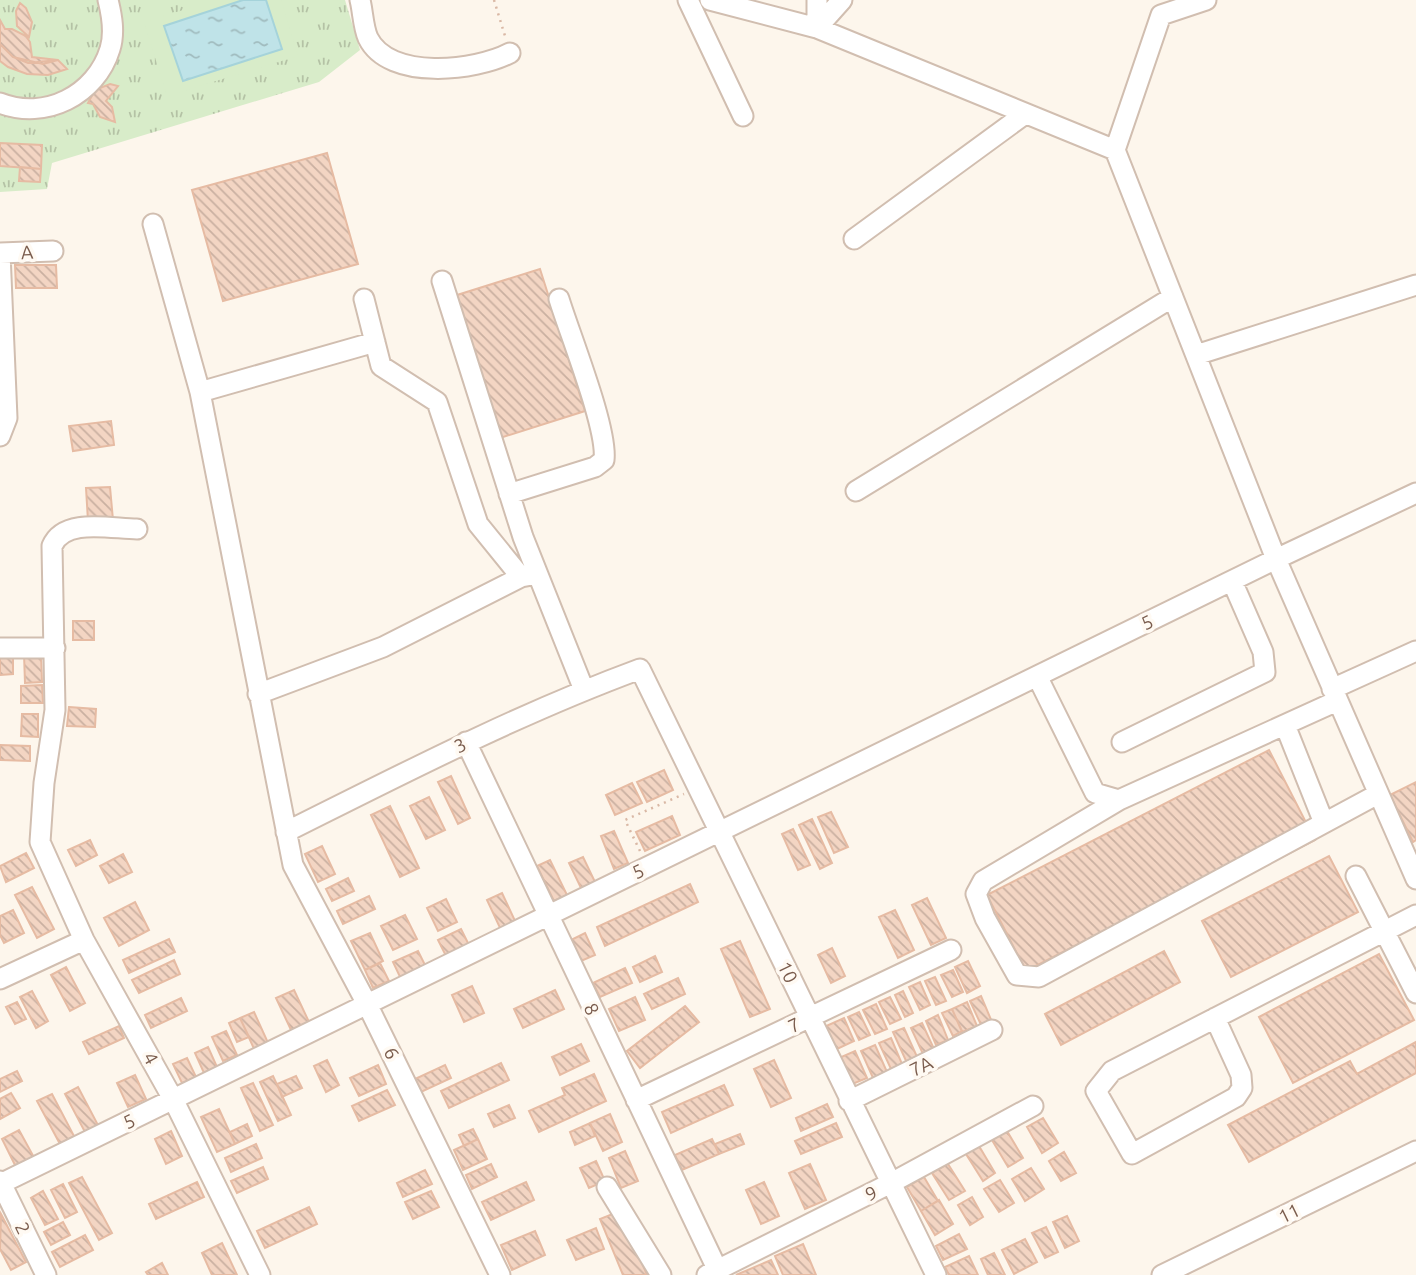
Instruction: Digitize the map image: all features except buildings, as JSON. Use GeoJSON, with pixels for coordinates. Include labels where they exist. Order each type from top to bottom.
{"type":"FeatureCollection","features":[{"type":"Feature","properties":{"kind":"street"},"geometry":{"type":"LineString","coordinates":[[0,103],[11,108],[36,110],[61,104],[83,90],[100,71],[110,48],[113,22],[108,0]]}},
{"type":"Feature","properties":{"kind":"street"},"geometry":{"type":"LineString","coordinates":[[360,0],[368,38],[382,54],[418,68],[438,70],[493,62],[510,53]]}},
{"type":"Feature","properties":{"kind":"street"},"geometry":{"type":"LineString","coordinates":[[688,0],[743,116]]}},
{"type":"Feature","properties":{"kind":"street"},"geometry":{"type":"LineString","coordinates":[[712,0],[817,27],[1115,150]]}},
{"type":"Feature","properties":{"kind":"street"},"geometry":{"type":"LineString","coordinates":[[817,0],[817,27]]}},
{"type":"Feature","properties":{"kind":"street"},"geometry":{"type":"LineString","coordinates":[[817,27],[842,0]]}},
{"type":"Feature","properties":{"kind":"street"},"geometry":{"type":"LineString","coordinates":[[1206,0],[1161,15],[1115,150],[1276,559],[1416,879]]}},
{"type":"Feature","properties":{"kind":"street"},"geometry":{"type":"LineString","coordinates":[[854,239],[1025,114]]}},
{"type":"Feature","properties":{"kind":"street","name":"6"},"geometry":{"type":"LineString","coordinates":[[153,224],[201,392],[293,865],[368,1004],[500,1275]]}},
{"type":"Feature","properties":{"kind":"street","name":"A"},"geometry":{"type":"LineString","coordinates":[[0,253],[53,251]]}},
{"type":"Feature","properties":{"kind":"street"},"geometry":{"type":"LineString","coordinates":[[0,253],[3,427]]}},
{"type":"Feature","properties":{"kind":"street"},"geometry":{"type":"LineString","coordinates":[[442,281],[509,495],[529,575],[584,690]]}},
{"type":"Feature","properties":{"kind":"street"},"geometry":{"type":"LineString","coordinates":[[1196,355],[1416,285]]}},
{"type":"Feature","properties":{"kind":"street"},"geometry":{"type":"LineString","coordinates":[[856,491],[1173,297]]}},
{"type":"Feature","properties":{"kind":"street"},"geometry":{"type":"LineString","coordinates":[[364,299],[381,366],[437,402],[478,524],[529,575]]}},
{"type":"Feature","properties":{"kind":"street"},"geometry":{"type":"LineString","coordinates":[[509,495],[595,467],[604,460],[603,438],[559,299]]}},
{"type":"Feature","properties":{"kind":"street"},"geometry":{"type":"LineString","coordinates":[[201,392],[375,342]]}},
{"type":"Feature","properties":{"kind":"street","name":"5"},"geometry":{"type":"LineString","coordinates":[[1,1183],[1416,493]]}},
{"type":"Feature","properties":{"kind":"street"},"geometry":{"type":"LineString","coordinates":[[0,648],[55,648],[52,545],[56,537],[71,528],[137,529]]}},
{"type":"Feature","properties":{"kind":"street"},"geometry":{"type":"LineString","coordinates":[[258,694],[383,647],[529,575]]}},
{"type":"Feature","properties":{"kind":"street"},"geometry":{"type":"LineString","coordinates":[[1122,742],[1265,671],[1262,652],[1232,581]]}},
{"type":"Feature","properties":{"kind":"street","name":"4"},"geometry":{"type":"LineString","coordinates":[[55,648],[55,710],[44,783],[40,842],[84,940],[173,1099],[260,1275]]}},
{"type":"Feature","properties":{"kind":"street"},"geometry":{"type":"LineString","coordinates":[[1378,794],[1039,977],[1017,975],[985,918],[976,894],[983,881],[1119,800],[1284,725],[1416,651]]}},
{"type":"Feature","properties":{"kind":"street","name":"3"},"geometry":{"type":"LineString","coordinates":[[286,832],[466,742],[584,690],[640,669]]}},
{"type":"Feature","properties":{"kind":"street","name":"10"},"geometry":{"type":"LineString","coordinates":[[640,669],[936,1275]]}},
{"type":"Feature","properties":{"kind":"street"},"geometry":{"type":"LineString","coordinates":[[1037,676],[1095,793],[1119,800]]}},
{"type":"Feature","properties":{"kind":"street"},"geometry":{"type":"LineString","coordinates":[[1284,725],[1324,823]]}},
{"type":"Feature","properties":{"kind":"street","name":"8"},"geometry":{"type":"LineString","coordinates":[[466,742],[715,1273]]}},
{"type":"Feature","properties":{"kind":"street"},"geometry":{"type":"LineString","coordinates":[[1356,876],[1416,993]]}},
{"type":"Feature","properties":{"kind":"street"},"geometry":{"type":"LineString","coordinates":[[1215,1018],[1241,1075],[1242,1088],[1236,1097],[1132,1154],[1096,1091],[1112,1071],[1386,930],[1416,915]]}},
{"type":"Feature","properties":{"kind":"street"},"geometry":{"type":"LineString","coordinates":[[0,979],[84,940]]}},
{"type":"Feature","properties":{"kind":"street","name":"7"},"geometry":{"type":"LineString","coordinates":[[636,1100],[951,950]]}},
{"type":"Feature","properties":{"kind":"street","name":"7A"},"geometry":{"type":"LineString","coordinates":[[849,1101],[992,1030]]}},
{"type":"Feature","properties":{"kind":"street","name":"9"},"geometry":{"type":"LineString","coordinates":[[715,1273],[891,1184],[1033,1106]]}},
{"type":"Feature","properties":{"kind":"street","name":"11"},"geometry":{"type":"LineString","coordinates":[[1162,1275],[1413,1159]]}},
{"type":"Feature","properties":{"kind":"street","name":"2"},"geometry":{"type":"LineString","coordinates":[[1,1183],[46,1275]]}},
{"type":"Feature","properties":{"kind":"street"},"geometry":{"type":"LineString","coordinates":[[607,1187],[661,1275]]}},
{"type":"Feature","properties":{"kind":"path"},"geometry":{"type":"LineString","coordinates":[[494,0],[510,53]]}},
{"type":"Feature","properties":{"kind":"path"},"geometry":{"type":"LineString","coordinates":[[648,866],[625,820],[698,788]]}},
{"type":"Feature","properties":{"kind":"green space"},"geometry":{"type":"Polygon","coordinates":[[[0,0],[345,0],[360,50],[319,82],[52,163],[47,189],[0,192],[0,0]]]}},
{"type":"Feature","properties":{"kind":"green space"},"geometry":{"type":"Polygon","coordinates":[[[195,0],[281,0],[298,56],[167,96],[144,22],[196,6],[195,0]]]}},
{"type":"Feature","properties":{"kind":"water"},"geometry":{"type":"Polygon","coordinates":[[[243,0],[266,0],[282,49],[183,81],[164,26],[243,0]]]}}]}
